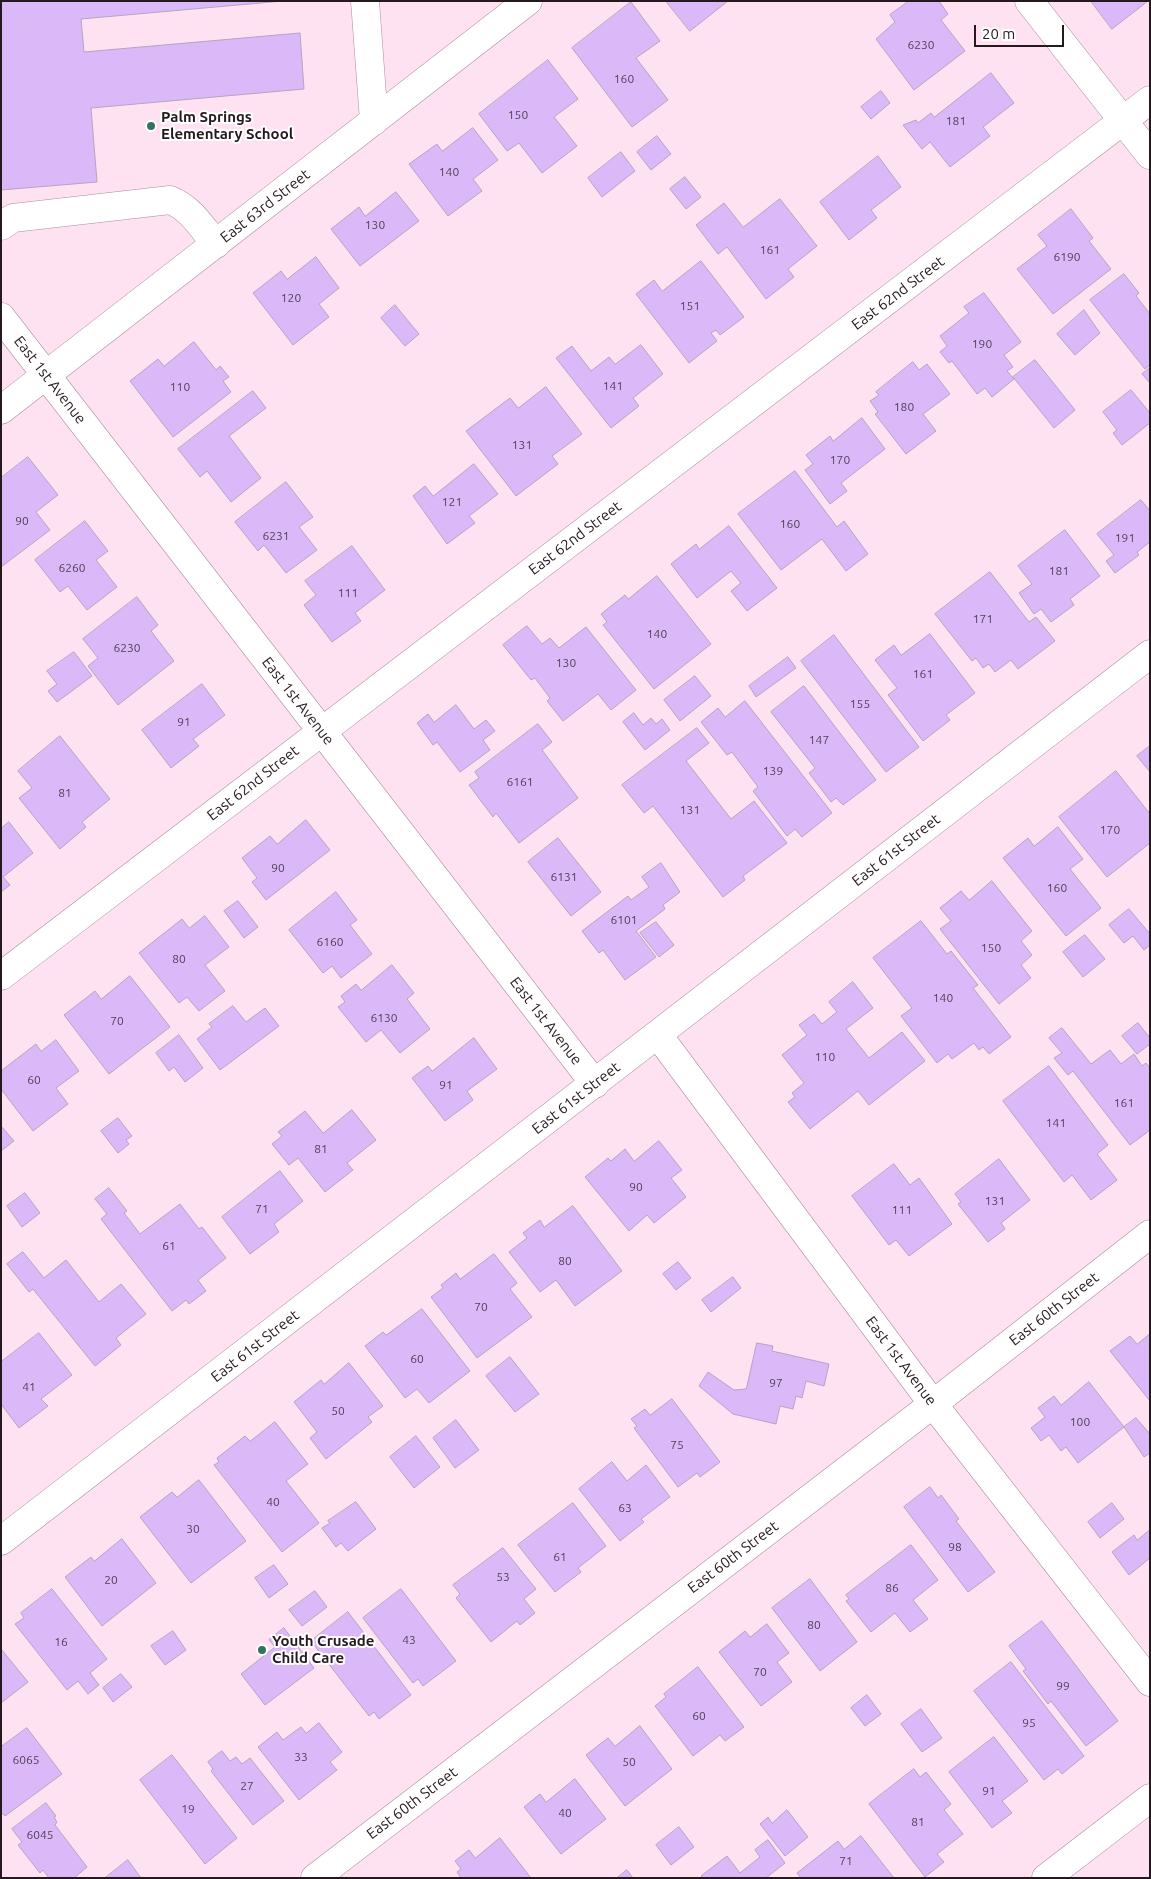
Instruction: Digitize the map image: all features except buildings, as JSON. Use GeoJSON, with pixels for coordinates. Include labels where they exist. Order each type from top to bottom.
{"type":"FeatureCollection","features":[{"type":"Feature","properties":{"kind":"street"},"geometry":{"type":"LineString","coordinates":[[365,1],[374,121]]}},
{"type":"Feature","properties":{"kind":"street","name":"East 63rd Street"},"geometry":{"type":"LineString","coordinates":[[1,410],[528,1]]}},
{"type":"Feature","properties":{"kind":"street"},"geometry":{"type":"LineString","coordinates":[[1029,1],[1150,155]]}},
{"type":"Feature","properties":{"kind":"street","name":"East 62nd Street"},"geometry":{"type":"LineString","coordinates":[[1,976],[1150,100]]}},
{"type":"Feature","properties":{"kind":"street"},"geometry":{"type":"LineString","coordinates":[[1,226],[13,218],[170,200],[181,204],[190,212],[216,244]]}},
{"type":"Feature","properties":{"kind":"street","name":"East 1st Avenue"},"geometry":{"type":"LineString","coordinates":[[1,317],[594,1084]]}},
{"type":"Feature","properties":{"kind":"street","name":"East 61st Street"},"geometry":{"type":"LineString","coordinates":[[1,1541],[1150,654]]}},
{"type":"Feature","properties":{"kind":"street","name":"East 1st Avenue"},"geometry":{"type":"LineString","coordinates":[[658,1035],[933,1404],[1150,1682]]}},
{"type":"Feature","properties":{"kind":"street","name":"East 60th Street"},"geometry":{"type":"LineString","coordinates":[[315,1878],[933,1404],[1150,1234]]}},
{"type":"Feature","properties":{"kind":"street"},"geometry":{"type":"LineString","coordinates":[[1046,1878],[1150,1798]]}},
{"type":"Feature","properties":{"kind":"place","name":"Palm Springs Elementary School"},"geometry":{"type":"Point","coordinates":[151,126]}},
{"type":"Feature","properties":{"kind":"place","name":"Youth Crusade Child Care"},"geometry":{"type":"Point","coordinates":[262,1650]}}]}
